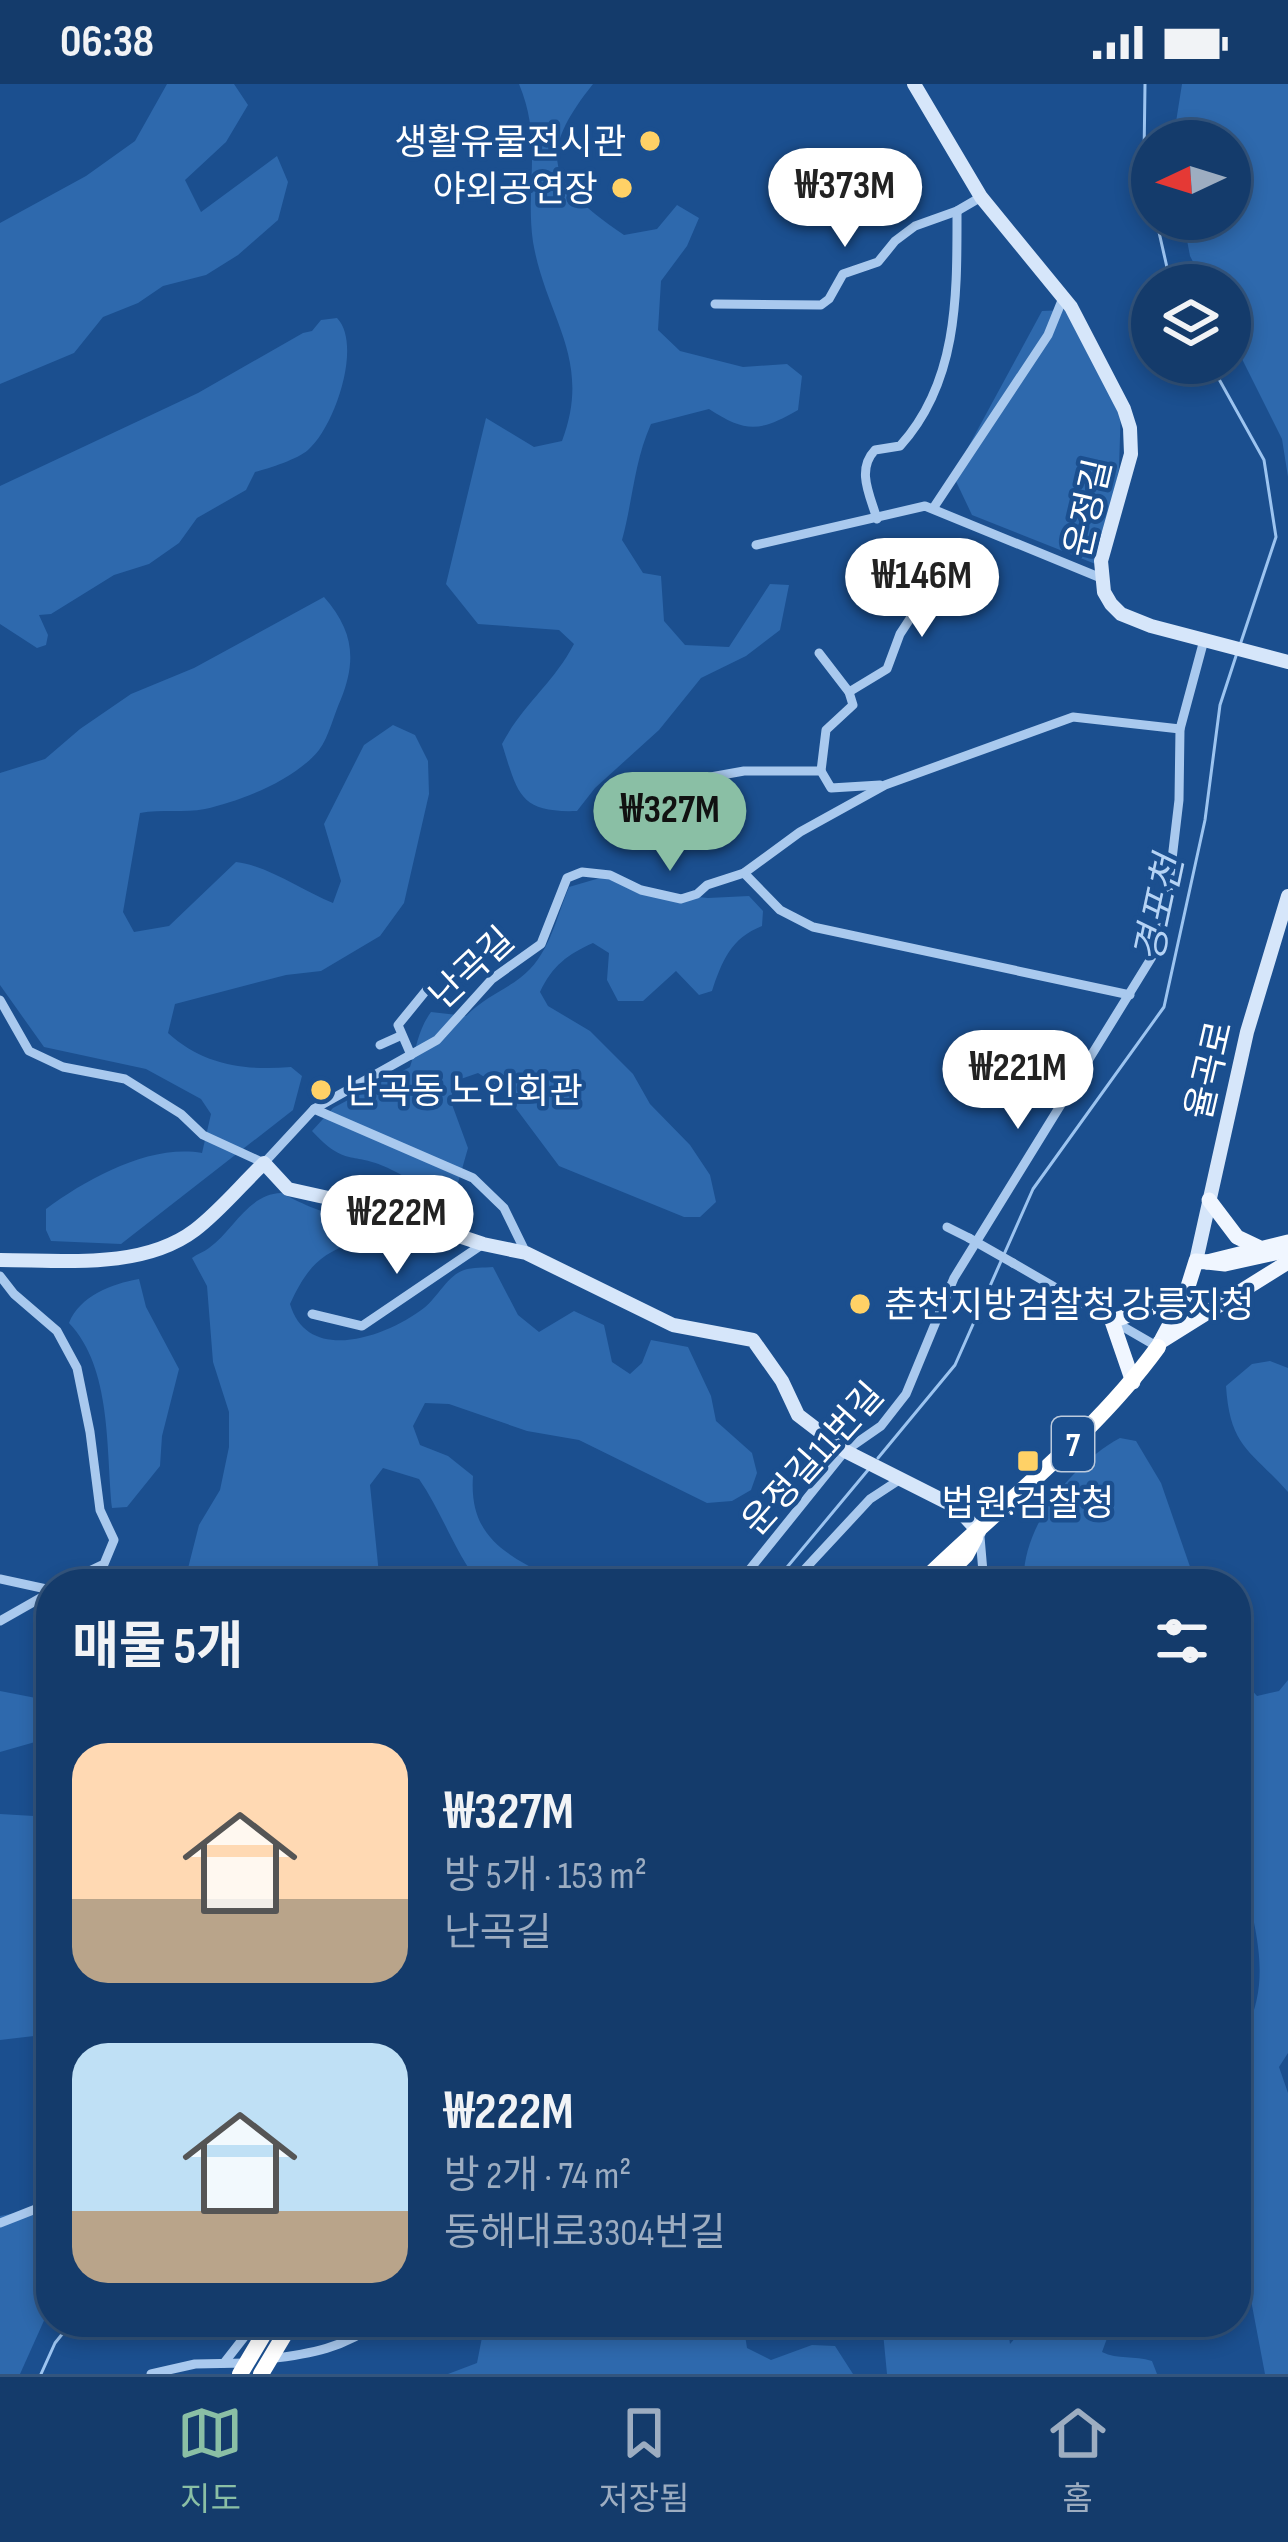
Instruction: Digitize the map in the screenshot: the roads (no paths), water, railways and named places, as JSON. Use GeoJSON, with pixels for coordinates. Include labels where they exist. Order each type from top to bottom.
{"type":"FeatureCollection","features":[{"type":"Feature","properties":{"kind":"highway","name":"7"},"geometry":{"type":"LineString","coordinates":[[935,1569],[1083,1435],[1159,1345]]}},
{"type":"Feature","properties":{"kind":"highway","name":"7"},"geometry":{"type":"LineString","coordinates":[[952,1569],[979,1532]]}},
{"type":"Feature","properties":{"kind":"highway"},"geometry":{"type":"LineString","coordinates":[[254,2367],[266,2337]]}},
{"type":"Feature","properties":{"kind":"highway"},"geometry":{"type":"LineString","coordinates":[[254,2367],[279,2337]]}},
{"type":"Feature","properties":{"kind":"main road"},"geometry":{"type":"LineString","coordinates":[[1209,1200],[1245,1244],[1267,1248]]}},
{"type":"Feature","properties":{"kind":"main road"},"geometry":{"type":"LineString","coordinates":[[1201,1262],[1288,1246]]}},
{"type":"Feature","properties":{"kind":"main road"},"geometry":{"type":"LineString","coordinates":[[1201,1262],[1225,1264],[1288,1246]]}},
{"type":"Feature","properties":{"kind":"main road","name":"7"},"geometry":{"type":"LineString","coordinates":[[1159,1345],[1201,1262]]}},
{"type":"Feature","properties":{"kind":"main road","name":"7"},"geometry":{"type":"LineString","coordinates":[[1159,1345],[1288,1262]]}},
{"type":"Feature","properties":{"kind":"main road"},"geometry":{"type":"LineString","coordinates":[[1132,1382],[1112,1321],[1185,1296]]}},
{"type":"Feature","properties":{"kind":"street","name":"운정길"},"geometry":{"type":"LineString","coordinates":[[913,87],[981,196],[1063,297],[1130,428],[1126,479],[1109,525],[1101,578],[1111,604],[1121,614],[1288,662]]}},
{"type":"Feature","properties":{"kind":"street"},"geometry":{"type":"LineString","coordinates":[[715,304],[820,304],[829,299],[843,274],[878,262],[915,226],[957,211],[981,196]]}},
{"type":"Feature","properties":{"kind":"street"},"geometry":{"type":"LineString","coordinates":[[878,519],[866,460],[875,450],[900,446],[935,392],[954,326],[957,211]]}},
{"type":"Feature","properties":{"kind":"street"},"geometry":{"type":"LineString","coordinates":[[934,507],[1048,335],[1063,297]]}},
{"type":"Feature","properties":{"kind":"street"},"geometry":{"type":"LineString","coordinates":[[756,545],[934,507],[1101,578]]}},
{"type":"Feature","properties":{"kind":"street"},"geometry":{"type":"LineString","coordinates":[[849,692],[887,669],[915,610],[940,597],[966,593],[976,579]]}},
{"type":"Feature","properties":{"kind":"street","name":"운정길11번길"},"geometry":{"type":"LineString","coordinates":[[751,1569],[906,1394],[954,1278],[1155,952],[1166,910],[1179,800],[1180,729],[1207,641]]}},
{"type":"Feature","properties":{"kind":"street"},"geometry":{"type":"LineString","coordinates":[[819,653],[849,692],[851,710],[835,718],[826,730],[821,771],[831,788],[885,785]]}},
{"type":"Feature","properties":{"kind":"street","name":"난곡길"},"geometry":{"type":"LineString","coordinates":[[0,1260],[115,1257],[169,1246],[196,1229],[314,1109],[437,1040],[492,979],[541,944],[567,878],[582,872],[610,875],[641,890],[681,899],[744,873],[800,832],[885,785],[1073,717],[1180,729]]}},
{"type":"Feature","properties":{"kind":"street"},"geometry":{"type":"LineString","coordinates":[[705,778],[744,771],[821,771]]}},
{"type":"Feature","properties":{"kind":"street"},"geometry":{"type":"LineString","coordinates":[[744,873],[780,910],[813,927],[1130,995]]}},
{"type":"Feature","properties":{"kind":"street","name":"율곡로"},"geometry":{"type":"LineString","coordinates":[[1201,1262],[1209,1200],[1247,1032],[1288,896]]}},
{"type":"Feature","properties":{"kind":"street"},"geometry":{"type":"LineString","coordinates":[[411,1054],[398,1025],[429,987]]}},
{"type":"Feature","properties":{"kind":"street"},"geometry":{"type":"LineString","coordinates":[[0,1000],[29,1051],[63,1067],[125,1079],[181,1114],[203,1136],[264,1163],[288,1189],[378,1209],[483,1244],[526,1253],[673,1325],[753,1340],[798,1415],[852,1455],[956,1507],[979,1532],[983,1569]]}},
{"type":"Feature","properties":{"kind":"street"},"geometry":{"type":"LineString","coordinates":[[380,1045],[400,1036]]}},
{"type":"Feature","properties":{"kind":"street"},"geometry":{"type":"LineString","coordinates":[[314,1109],[473,1178],[504,1208],[526,1253]]}},
{"type":"Feature","properties":{"kind":"street"},"geometry":{"type":"LineString","coordinates":[[947,1227],[1159,1345]]}},
{"type":"Feature","properties":{"kind":"street"},"geometry":{"type":"LineString","coordinates":[[312,1314],[362,1327],[483,1244]]}},
{"type":"Feature","properties":{"kind":"street"},"geometry":{"type":"LineString","coordinates":[[0,1276],[57,1331],[77,1368],[100,1510],[114,1540],[104,1564],[94,1569]]}},
{"type":"Feature","properties":{"kind":"street"},"geometry":{"type":"LineString","coordinates":[[805,1569],[894,1476]]}},
{"type":"Feature","properties":{"kind":"street"},"geometry":{"type":"LineString","coordinates":[[0,1580],[36,1588]]}},
{"type":"Feature","properties":{"kind":"street"},"geometry":{"type":"LineString","coordinates":[[0,1621],[36,1600]]}},
{"type":"Feature","properties":{"kind":"street"},"geometry":{"type":"LineString","coordinates":[[0,2223],[36,2209]]}},
{"type":"Feature","properties":{"kind":"street"},"geometry":{"type":"LineString","coordinates":[[224,2363],[244,2337]]}},
{"type":"Feature","properties":{"kind":"street"},"geometry":{"type":"LineString","coordinates":[[152,2374],[224,2363],[254,2367],[316,2353],[357,2337]]}},
{"type":"Feature","properties":{"kind":"waterway","name":"경포천"},"geometry":{"type":"LineString","coordinates":[[1145,84],[1145,120]]}},
{"type":"Feature","properties":{"kind":"waterway","name":"경포천"},"geometry":{"type":"LineString","coordinates":[[1161,240],[1166,264]]}},
{"type":"Feature","properties":{"kind":"waterway","name":"경포천"},"geometry":{"type":"LineString","coordinates":[[1222,384],[1264,460],[1276,537],[1241,642]]}},
{"type":"Feature","properties":{"kind":"waterway","name":"경포천"},"geometry":{"type":"LineString","coordinates":[[878,1458],[955,1365],[1033,1189],[1164,1007],[1205,820],[1220,705],[1236,656]]}},
{"type":"Feature","properties":{"kind":"waterway","name":"경포천"},"geometry":{"type":"LineString","coordinates":[[786,1569],[868,1470]]}},
{"type":"Feature","properties":{"kind":"waterway","name":"경포천"},"geometry":{"type":"LineString","coordinates":[[41,2374],[60,2337]]}},
{"type":"Feature","properties":{"kind":"place","name":"생활유물전시관"},"geometry":{"type":"Point","coordinates":[650,141]}},
{"type":"Feature","properties":{"kind":"place","name":"야외공연장"},"geometry":{"type":"Point","coordinates":[622,188]}},
{"type":"Feature","properties":{"kind":"place","name":"난곡동 노인회관"},"geometry":{"type":"Point","coordinates":[321,1090]}},
{"type":"Feature","properties":{"kind":"place","name":"춘천지방검찰청 강릉지청"},"geometry":{"type":"Point","coordinates":[860,1304]}},
{"type":"Feature","properties":{"kind":"place","name":"법원.검찰청"},"geometry":{"type":"Point","coordinates":[1028,1461]}}]}
